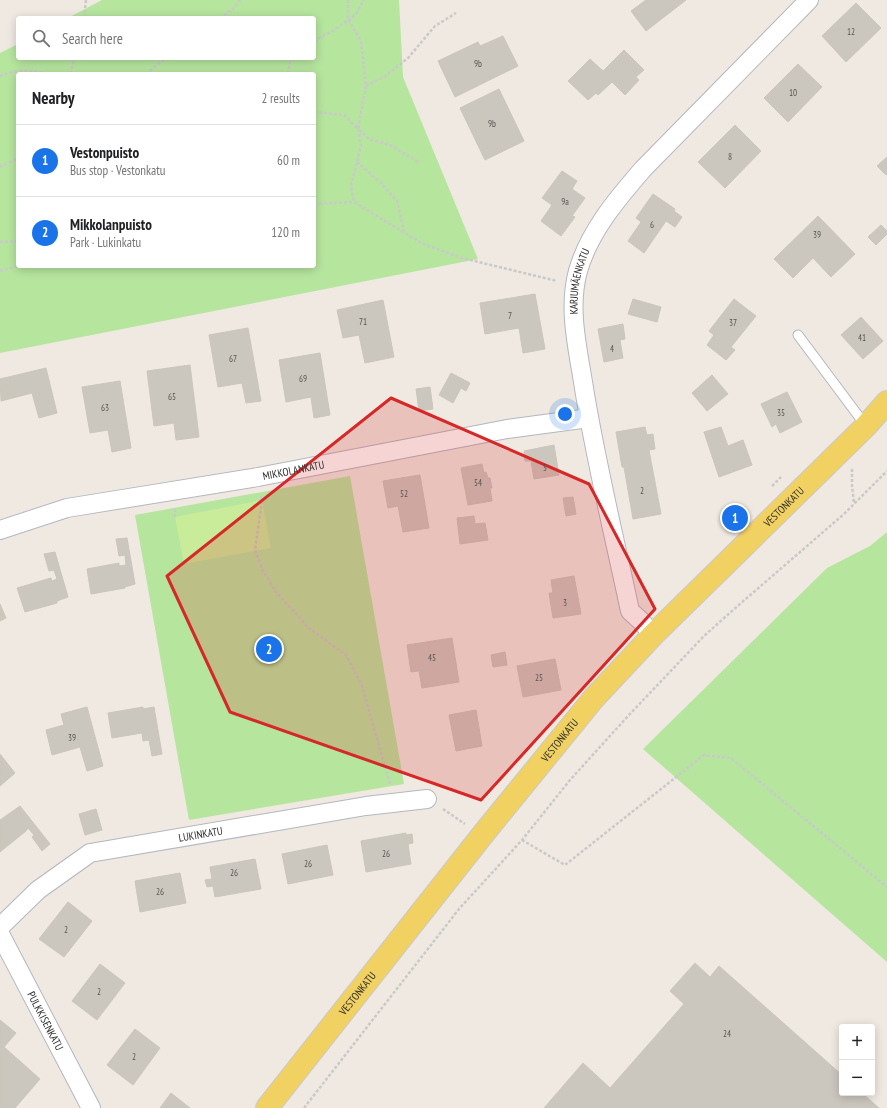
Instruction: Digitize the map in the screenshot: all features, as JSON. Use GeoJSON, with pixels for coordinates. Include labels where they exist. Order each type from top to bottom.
{"type":"FeatureCollection","features":[{"type":"Feature","properties":{"kind":"main road","name":"VESTONKATU"},"geometry":{"type":"LineString","coordinates":[[267,1108],[552,748],[594,698],[653,635],[866,426],[887,402]]}},
{"type":"Feature","properties":{"kind":"street","name":"KARJUMÄENKATU"},"geometry":{"type":"LineString","coordinates":[[653,635],[630,611],[589,418],[574,329],[573,296],[578,270],[602,221],[642,169],[808,0]]}},
{"type":"Feature","properties":{"kind":"street","name":"MIKKOLANKATU"},"geometry":{"type":"LineString","coordinates":[[0,530],[67,508],[258,477],[507,429],[589,418]]}},
{"type":"Feature","properties":{"kind":"street","name":"LUKINKATU"},"geometry":{"type":"LineString","coordinates":[[0,928],[38,890],[90,853],[366,806],[427,799]]}},
{"type":"Feature","properties":{"kind":"street","name":"PULKKISENKATU"},"geometry":{"type":"LineString","coordinates":[[0,934],[91,1108]]}},
{"type":"Feature","properties":{"kind":"lane"},"geometry":{"type":"LineString","coordinates":[[798,335],[866,426]]}},
{"type":"Feature","properties":{"kind":"path"},"geometry":{"type":"LineString","coordinates":[[84,16],[86,0]]}},
{"type":"Feature","properties":{"kind":"path"},"geometry":{"type":"LineString","coordinates":[[223,16],[233,9],[240,0]]}},
{"type":"Feature","properties":{"kind":"path"},"geometry":{"type":"LineString","coordinates":[[348,0],[348,19],[361,41],[366,86],[358,129],[361,145],[352,186],[354,202]]}},
{"type":"Feature","properties":{"kind":"path"},"geometry":{"type":"LineString","coordinates":[[316,40],[334,30],[354,15],[364,0]]}},
{"type":"Feature","properties":{"kind":"path"},"geometry":{"type":"LineString","coordinates":[[366,86],[385,76],[408,58],[435,26],[456,13]]}},
{"type":"Feature","properties":{"kind":"path"},"geometry":{"type":"LineString","coordinates":[[71,72],[74,60]]}},
{"type":"Feature","properties":{"kind":"path"},"geometry":{"type":"LineString","coordinates":[[148,72],[164,60]]}},
{"type":"Feature","properties":{"kind":"path"},"geometry":{"type":"LineString","coordinates":[[288,72],[290,62],[292,60]]}},
{"type":"Feature","properties":{"kind":"path"},"geometry":{"type":"LineString","coordinates":[[0,76],[10,72],[41,72]]}},
{"type":"Feature","properties":{"kind":"path"},"geometry":{"type":"LineString","coordinates":[[316,112],[344,115],[369,139],[390,145],[420,163]]}},
{"type":"Feature","properties":{"kind":"path"},"geometry":{"type":"LineString","coordinates":[[0,167],[16,159]]}},
{"type":"Feature","properties":{"kind":"path"},"geometry":{"type":"LineString","coordinates":[[357,162],[382,183],[397,201],[404,232]]}},
{"type":"Feature","properties":{"kind":"path"},"geometry":{"type":"LineString","coordinates":[[316,204],[354,202],[422,244],[462,258],[575,285]]}},
{"type":"Feature","properties":{"kind":"path"},"geometry":{"type":"LineString","coordinates":[[0,242],[16,241]]}},
{"type":"Feature","properties":{"kind":"path"},"geometry":{"type":"LineString","coordinates":[[0,271],[16,267]]}},
{"type":"Feature","properties":{"kind":"path"},"geometry":{"type":"LineString","coordinates":[[852,465],[854,505]]}},
{"type":"Feature","properties":{"kind":"path"},"geometry":{"type":"LineString","coordinates":[[304,1108],[459,909],[522,840],[570,780],[662,679],[732,610],[854,505],[887,471]]}},
{"type":"Feature","properties":{"kind":"path"},"geometry":{"type":"LineString","coordinates":[[258,477],[262,500],[256,550],[263,571],[276,592],[310,629],[346,655],[362,686],[395,802]]}},
{"type":"Feature","properties":{"kind":"path"},"geometry":{"type":"LineString","coordinates":[[522,840],[566,865],[704,755],[731,758],[887,887]]}},
{"type":"Feature","properties":{"kind":"path"},"geometry":{"type":"LineString","coordinates":[[427,799],[469,826]]}},
{"type":"Feature","properties":{"kind":"highlighted area"},"geometry":{"type":"Polygon","coordinates":[[[391,398],[589,484],[655,609],[481,800],[230,712],[167,576],[391,398]]]}},
{"type":"Feature","properties":{"kind":"green space"},"geometry":{"type":"Polygon","coordinates":[[[102,0],[399,0],[403,77],[478,259],[0,353],[0,53],[16,45],[16,60],[316,60],[316,16],[72,16],[102,0]]]}},
{"type":"Feature","properties":{"kind":"green space"},"geometry":{"type":"Polygon","coordinates":[[[350,476],[404,784],[189,820],[135,515],[350,476]]]}},
{"type":"Feature","properties":{"kind":"green space"},"geometry":{"type":"Polygon","coordinates":[[[262,500],[271,548],[184,564],[175,517],[262,500]]]}},
{"type":"Feature","properties":{"kind":"green space"},"geometry":{"type":"Polygon","coordinates":[[[887,532],[887,962],[643,749],[827,568],[870,546],[887,532]]]}},
{"type":"Feature","properties":{"kind":"building"},"geometry":{"type":"Polygon","coordinates":[[[646,0],[686,0],[646,31],[631,11],[646,0]]]}},
{"type":"Feature","properties":{"kind":"building"},"geometry":{"type":"Polygon","coordinates":[[[856,3],[881,28],[846,62],[822,36],[856,3]]]}},
{"type":"Feature","properties":{"kind":"building"},"geometry":{"type":"Polygon","coordinates":[[[503,36],[518,66],[455,97],[438,61],[478,42],[480,46],[503,36]]]}},
{"type":"Feature","properties":{"kind":"building"},"geometry":{"type":"Polygon","coordinates":[[[624,50],[644,70],[636,77],[639,80],[625,95],[612,82],[598,95],[596,93],[588,100],[568,81],[590,59],[603,71],[624,50]]]}},
{"type":"Feature","properties":{"kind":"building"},"geometry":{"type":"Polygon","coordinates":[[[798,64],[822,87],[788,122],[764,98],[798,64]]]}},
{"type":"Feature","properties":{"kind":"building"},"geometry":{"type":"Polygon","coordinates":[[[499,89],[524,141],[485,160],[460,108],[499,89]]]}},
{"type":"Feature","properties":{"kind":"building"},"geometry":{"type":"Polygon","coordinates":[[[735,125],[761,151],[725,188],[698,162],[735,125]]]}},
{"type":"Feature","properties":{"kind":"building"},"geometry":{"type":"Polygon","coordinates":[[[887,157],[887,173],[886,175],[877,166],[887,157]]]}},
{"type":"Feature","properties":{"kind":"building"},"geometry":{"type":"Polygon","coordinates":[[[562,171],[577,181],[572,189],[585,198],[572,216],[575,217],[561,236],[541,221],[552,205],[542,198],[562,171]]]}},
{"type":"Feature","properties":{"kind":"building"},"geometry":{"type":"Polygon","coordinates":[[[653,194],[675,209],[674,211],[682,217],[675,227],[666,221],[644,253],[628,241],[641,222],[636,218],[653,194]]]}},
{"type":"Feature","properties":{"kind":"building"},"geometry":{"type":"Polygon","coordinates":[[[818,216],[855,254],[831,277],[813,258],[793,278],[774,259],[818,216]]]}},
{"type":"Feature","properties":{"kind":"building"},"geometry":{"type":"Polygon","coordinates":[[[881,225],[887,231],[887,234],[876,245],[868,237],[881,225]]]}},
{"type":"Feature","properties":{"kind":"building"},"geometry":{"type":"Polygon","coordinates":[[[535,294],[545,349],[523,353],[519,328],[485,334],[480,303],[535,294]]]}},
{"type":"Feature","properties":{"kind":"building"},"geometry":{"type":"Polygon","coordinates":[[[633,299],[661,307],[657,322],[628,314],[633,299]]]}},
{"type":"Feature","properties":{"kind":"building"},"geometry":{"type":"Polygon","coordinates":[[[734,299],[756,316],[731,347],[735,350],[726,360],[707,345],[714,335],[709,331],[734,299]]]}},
{"type":"Feature","properties":{"kind":"building"},"geometry":{"type":"Polygon","coordinates":[[[383,300],[394,357],[365,363],[359,335],[343,338],[337,310],[383,300]]]}},
{"type":"Feature","properties":{"kind":"building"},"geometry":{"type":"Polygon","coordinates":[[[861,317],[883,341],[863,359],[841,335],[861,317]]]}},
{"type":"Feature","properties":{"kind":"building"},"geometry":{"type":"Polygon","coordinates":[[[623,324],[625,339],[620,340],[623,358],[604,362],[598,329],[623,324]]]}},
{"type":"Feature","properties":{"kind":"building"},"geometry":{"type":"Polygon","coordinates":[[[248,328],[261,401],[246,403],[242,383],[218,387],[209,335],[248,328]]]}},
{"type":"Feature","properties":{"kind":"building"},"geometry":{"type":"Polygon","coordinates":[[[320,353],[330,415],[314,418],[311,397],[286,402],[279,360],[320,353]]]}},
{"type":"Feature","properties":{"kind":"building"},"geometry":{"type":"Polygon","coordinates":[[[190,365],[199,437],[176,440],[174,423],[154,426],[147,371],[190,365]]]}},
{"type":"Feature","properties":{"kind":"building"},"geometry":{"type":"Polygon","coordinates":[[[46,368],[57,413],[39,418],[32,393],[1,401],[0,379],[46,368]]]}},
{"type":"Feature","properties":{"kind":"building"},"geometry":{"type":"Polygon","coordinates":[[[451,373],[470,383],[466,391],[461,388],[453,403],[439,395],[451,373]]]}},
{"type":"Feature","properties":{"kind":"building"},"geometry":{"type":"Polygon","coordinates":[[[712,375],[728,394],[707,411],[692,393],[712,375]]]}},
{"type":"Feature","properties":{"kind":"building"},"geometry":{"type":"Polygon","coordinates":[[[120,381],[131,448],[112,452],[108,430],[90,433],[82,387],[120,381]]]}},
{"type":"Feature","properties":{"kind":"building"},"geometry":{"type":"Polygon","coordinates":[[[430,387],[433,409],[419,411],[416,389],[430,387]]]}},
{"type":"Feature","properties":{"kind":"building"},"geometry":{"type":"Polygon","coordinates":[[[787,392],[802,422],[780,433],[776,424],[772,427],[761,404],[787,392]]]}},
{"type":"Feature","properties":{"kind":"building"},"geometry":{"type":"Polygon","coordinates":[[[645,427],[647,435],[653,434],[655,449],[649,450],[661,514],[633,519],[616,432],[645,427]]]}},
{"type":"Feature","properties":{"kind":"building"},"geometry":{"type":"Polygon","coordinates":[[[721,427],[728,446],[743,440],[752,465],[719,477],[704,432],[721,427]]]}},
{"type":"Feature","properties":{"kind":"building"},"geometry":{"type":"Polygon","coordinates":[[[554,445],[559,475],[534,479],[531,461],[525,461],[524,451],[554,445]]]}},
{"type":"Feature","properties":{"kind":"building"},"geometry":{"type":"Polygon","coordinates":[[[482,464],[484,473],[486,472],[488,478],[490,478],[492,501],[468,505],[461,468],[482,464]]]}},
{"type":"Feature","properties":{"kind":"building"},"geometry":{"type":"Polygon","coordinates":[[[420,475],[429,528],[403,532],[398,506],[388,508],[383,481],[420,475]]]}},
{"type":"Feature","properties":{"kind":"building"},"geometry":{"type":"Polygon","coordinates":[[[573,497],[576,514],[566,516],[563,498],[573,497]]]}},
{"type":"Feature","properties":{"kind":"building"},"geometry":{"type":"Polygon","coordinates":[[[474,516],[475,524],[485,523],[488,540],[460,544],[457,518],[474,516]]]}},
{"type":"Feature","properties":{"kind":"building"},"geometry":{"type":"Polygon","coordinates":[[[127,538],[135,584],[125,588],[91,594],[87,569],[119,563],[119,566],[126,565],[125,555],[119,556],[116,539],[127,538]]]}},
{"type":"Feature","properties":{"kind":"building"},"geometry":{"type":"Polygon","coordinates":[[[55,552],[68,597],[57,601],[57,603],[25,612],[17,588],[51,578],[52,581],[57,579],[54,570],[49,571],[44,554],[55,552]]]}},
{"type":"Feature","properties":{"kind":"building"},"geometry":{"type":"Polygon","coordinates":[[[574,576],[581,614],[553,618],[549,593],[553,593],[551,580],[574,576]]]}},
{"type":"Feature","properties":{"kind":"building"},"geometry":{"type":"Polygon","coordinates":[[[0,604],[6,618],[0,621],[0,604]]]}},
{"type":"Feature","properties":{"kind":"building"},"geometry":{"type":"Polygon","coordinates":[[[452,638],[459,682],[422,688],[419,671],[411,672],[407,645],[452,638]]]}},
{"type":"Feature","properties":{"kind":"building"},"geometry":{"type":"Polygon","coordinates":[[[505,652],[507,665],[493,667],[491,655],[505,652]]]}},
{"type":"Feature","properties":{"kind":"building"},"geometry":{"type":"Polygon","coordinates":[[[555,659],[561,690],[523,697],[517,666],[555,659]]]}},
{"type":"Feature","properties":{"kind":"building"},"geometry":{"type":"Polygon","coordinates":[[[87,707],[103,766],[87,771],[80,747],[52,755],[46,730],[64,725],[61,714],[87,707]]]}},
{"type":"Feature","properties":{"kind":"building"},"geometry":{"type":"Polygon","coordinates":[[[143,707],[143,709],[154,707],[162,754],[152,756],[149,740],[143,741],[142,733],[112,738],[108,713],[143,707]]]}},
{"type":"Feature","properties":{"kind":"building"},"geometry":{"type":"Polygon","coordinates":[[[476,710],[482,746],[456,751],[449,715],[476,710]]]}},
{"type":"Feature","properties":{"kind":"building"},"geometry":{"type":"Polygon","coordinates":[[[0,754],[15,773],[0,786],[0,754]]]}},
{"type":"Feature","properties":{"kind":"building"},"geometry":{"type":"Polygon","coordinates":[[[20,806],[50,844],[42,851],[32,837],[34,835],[28,828],[0,852],[0,820],[20,806]]]}},
{"type":"Feature","properties":{"kind":"building"},"geometry":{"type":"Polygon","coordinates":[[[96,809],[102,830],[85,835],[79,814],[96,809]]]}},
{"type":"Feature","properties":{"kind":"building"},"geometry":{"type":"Polygon","coordinates":[[[406,833],[406,835],[412,834],[413,843],[408,844],[411,864],[366,872],[361,841],[406,833]]]}},
{"type":"Feature","properties":{"kind":"building"},"geometry":{"type":"Polygon","coordinates":[[[327,845],[333,875],[288,884],[282,854],[327,845]]]}},
{"type":"Feature","properties":{"kind":"building"},"geometry":{"type":"Polygon","coordinates":[[[255,859],[261,889],[215,897],[213,886],[207,887],[205,880],[212,879],[210,867],[255,859]]]}},
{"type":"Feature","properties":{"kind":"building"},"geometry":{"type":"Polygon","coordinates":[[[180,873],[186,903],[140,912],[135,881],[180,873]]]}},
{"type":"Feature","properties":{"kind":"building"},"geometry":{"type":"Polygon","coordinates":[[[68,902],[92,921],[64,957],[39,939],[68,902]]]}},
{"type":"Feature","properties":{"kind":"building"},"geometry":{"type":"Polygon","coordinates":[[[695,963],[710,977],[719,966],[839,1072],[839,1096],[865,1096],[879,1108],[544,1108],[583,1063],[610,1088],[684,1004],[670,991],[695,963]]]}},
{"type":"Feature","properties":{"kind":"building"},"geometry":{"type":"Polygon","coordinates":[[[100,964],[125,983],[97,1020],[72,1001],[100,964]]]}},
{"type":"Feature","properties":{"kind":"building"},"geometry":{"type":"Polygon","coordinates":[[[0,1020],[16,1033],[4,1047],[40,1079],[15,1108],[0,1108],[0,1020]]]}},
{"type":"Feature","properties":{"kind":"building"},"geometry":{"type":"Polygon","coordinates":[[[135,1029],[160,1048],[133,1085],[107,1065],[135,1029]]]}},
{"type":"Feature","properties":{"kind":"building"},"geometry":{"type":"Polygon","coordinates":[[[171,1093],[190,1108],[160,1108],[171,1093]]]}},
{"type":"Feature","properties":{"kind":"place","name":"Vestonpuisto"},"geometry":{"type":"Point","coordinates":[735,518]}},
{"type":"Feature","properties":{"kind":"place","name":"Mikkolanpuisto"},"geometry":{"type":"Point","coordinates":[269,649]}}]}
